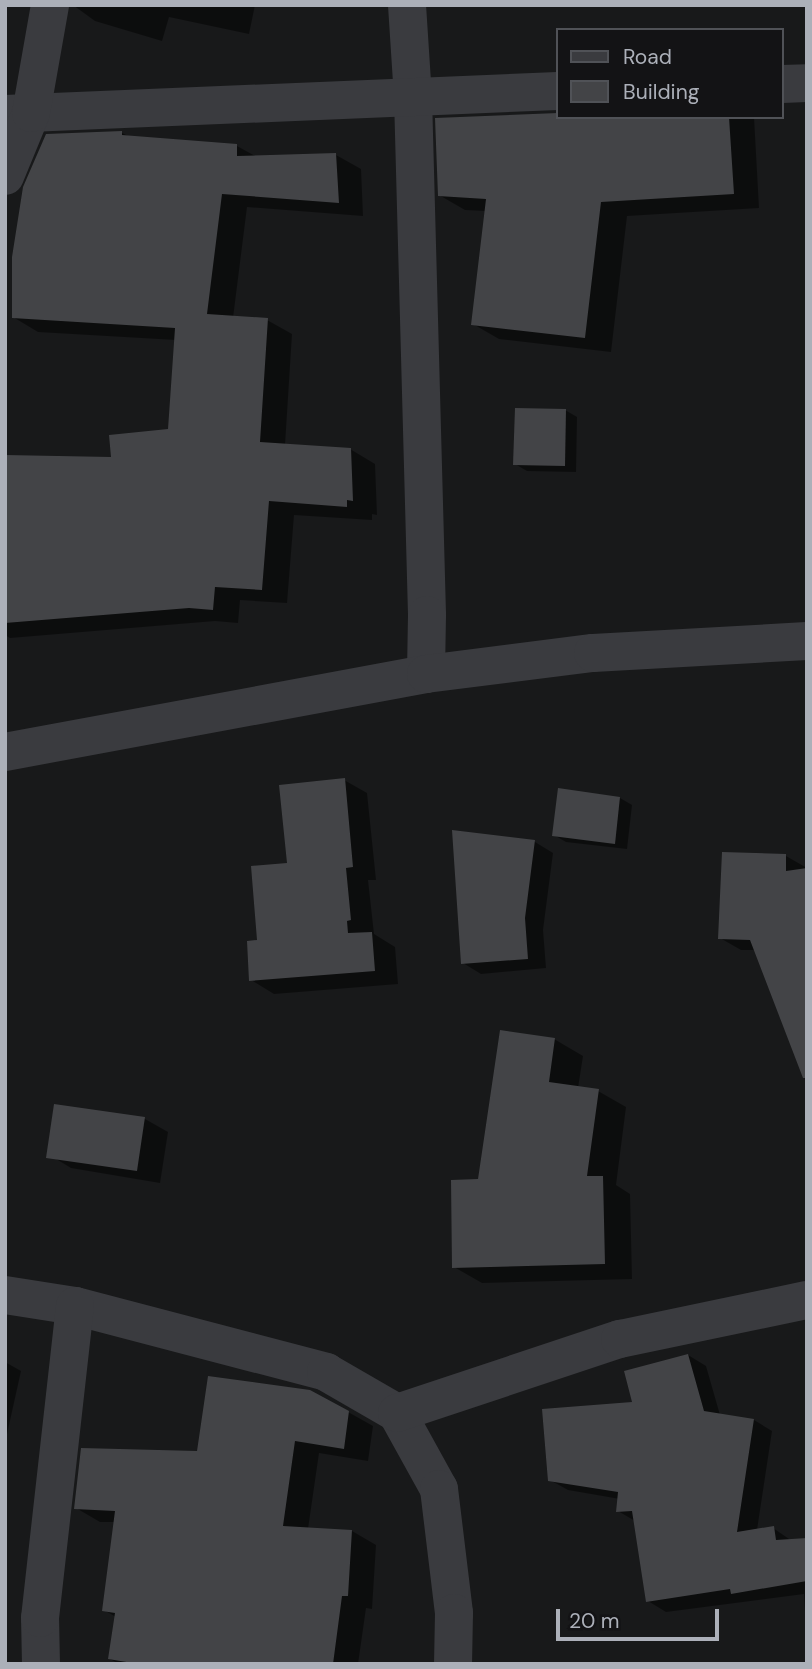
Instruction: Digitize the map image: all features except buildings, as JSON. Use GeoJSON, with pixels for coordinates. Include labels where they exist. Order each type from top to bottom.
{"type":"FeatureCollection","features":[{"type":"Feature","properties":{"kind":"street"},"geometry":{"type":"LineString","coordinates":[[5,176],[18,114],[50,5]]}},
{"type":"Feature","properties":{"kind":"street"},"geometry":{"type":"LineString","coordinates":[[407,5],[413,97],[427,615],[426,674]]}},
{"type":"Feature","properties":{"kind":"street"},"geometry":{"type":"LineString","coordinates":[[784,84],[807,83]]}},
{"type":"Feature","properties":{"kind":"street"},"geometry":{"type":"LineString","coordinates":[[18,114],[556,92]]}},
{"type":"Feature","properties":{"kind":"street"},"geometry":{"type":"LineString","coordinates":[[5,751],[426,674],[593,653],[807,641]]}},
{"type":"Feature","properties":{"kind":"street"},"geometry":{"type":"LineString","coordinates":[[5,1295],[75,1306],[326,1372],[397,1413],[439,1489],[454,1613],[453,1664]]}},
{"type":"Feature","properties":{"kind":"street"},"geometry":{"type":"LineString","coordinates":[[397,1413],[620,1339],[807,1300]]}},
{"type":"Feature","properties":{"kind":"street"},"geometry":{"type":"LineString","coordinates":[[41,1664],[40,1618],[75,1306]]}}]}
